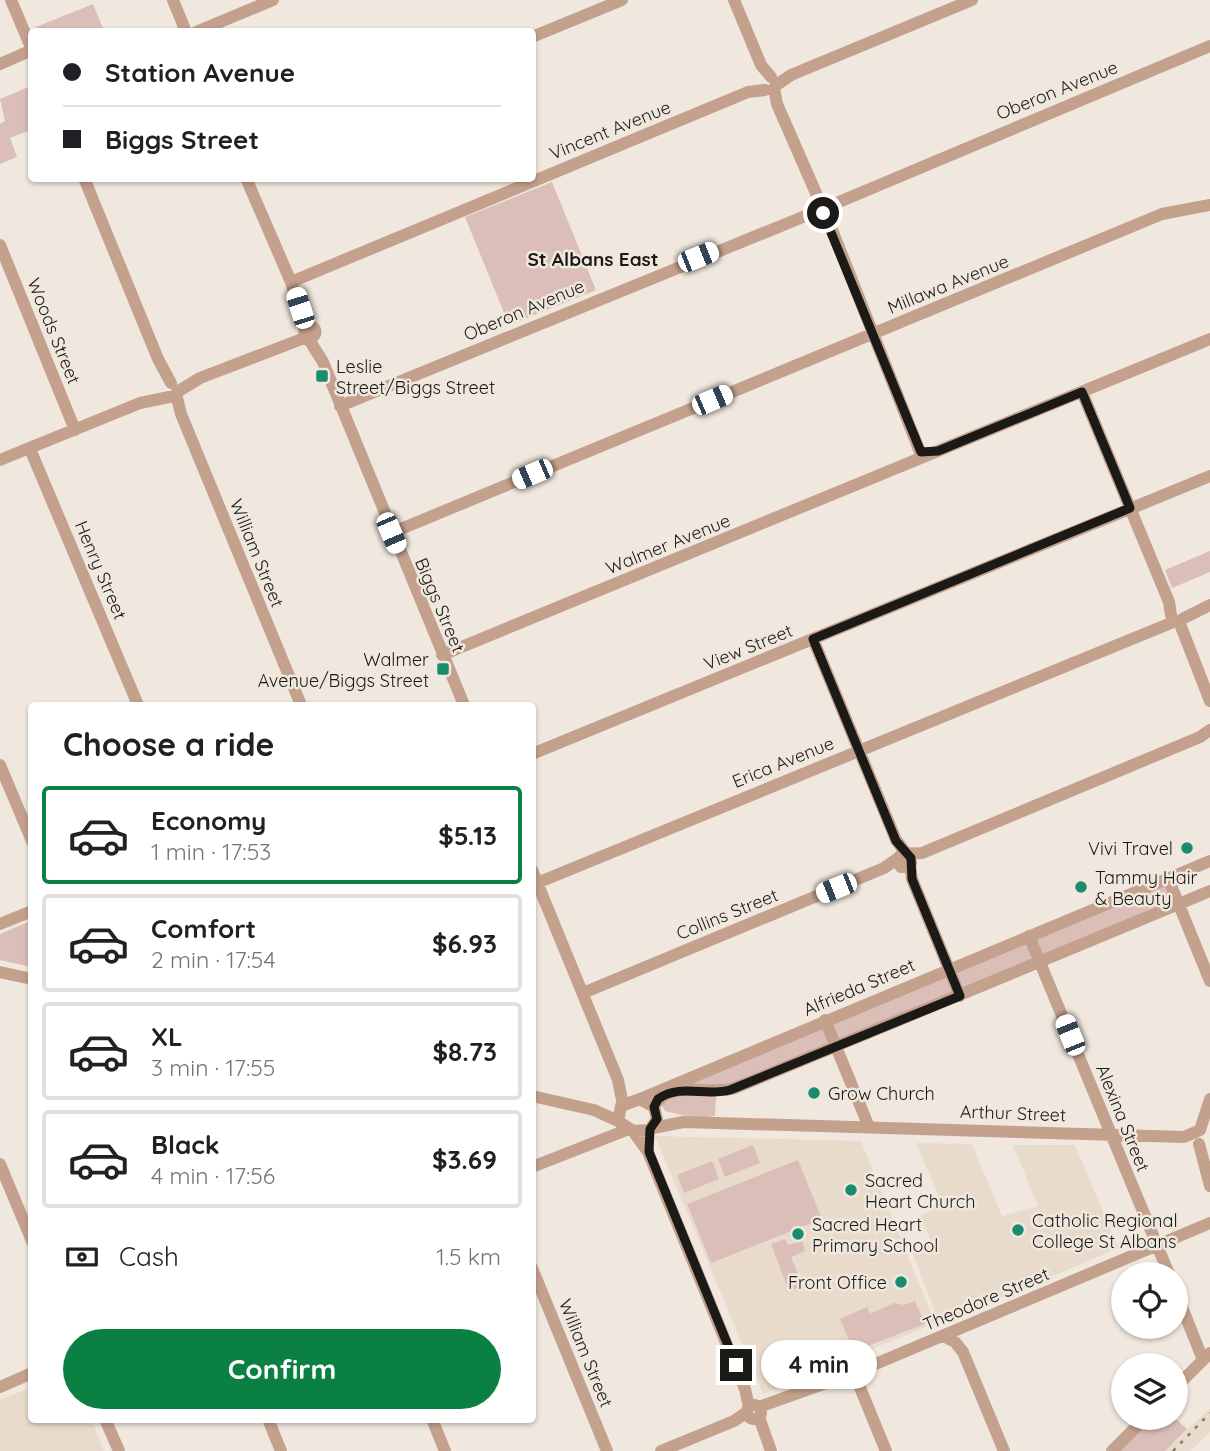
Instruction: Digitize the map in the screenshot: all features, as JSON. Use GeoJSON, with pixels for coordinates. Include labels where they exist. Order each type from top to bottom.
{"type":"FeatureCollection","features":[{"type":"Feature","properties":{"kind":"street"},"geometry":{"type":"LineString","coordinates":[[11,0],[28,40]]}},
{"type":"Feature","properties":{"kind":"street"},"geometry":{"type":"LineString","coordinates":[[173,0],[184,28]]}},
{"type":"Feature","properties":{"kind":"street"},"geometry":{"type":"LineString","coordinates":[[206,28],[273,0]]}},
{"type":"Feature","properties":{"kind":"street"},"geometry":{"type":"LineString","coordinates":[[536,35],[622,0]]}},
{"type":"Feature","properties":{"kind":"street"},"geometry":{"type":"LineString","coordinates":[[734,0],[922,454]]}},
{"type":"Feature","properties":{"kind":"street","name":"Vincent Avenue"},"geometry":{"type":"LineString","coordinates":[[536,180],[972,0]]}},
{"type":"Feature","properties":{"kind":"street","name":"Oberon Avenue"},"geometry":{"type":"LineString","coordinates":[[340,406],[1210,46]]}},
{"type":"Feature","properties":{"kind":"street"},"geometry":{"type":"LineString","coordinates":[[0,64],[28,52]]}},
{"type":"Feature","properties":{"kind":"street","name":"William Street"},"geometry":{"type":"LineString","coordinates":[[86,182],[299,702]]}},
{"type":"Feature","properties":{"kind":"street","name":"Biggs Street"},"geometry":{"type":"LineString","coordinates":[[248,182],[463,702]]}},
{"type":"Feature","properties":{"kind":"street","name":"Vincent Avenue"},"geometry":{"type":"LineString","coordinates":[[291,282],[532,182]]}},
{"type":"Feature","properties":{"kind":"street","name":"Millawa Avenue"},"geometry":{"type":"LineString","coordinates":[[391,533],[1162,214],[1210,205]]}},
{"type":"Feature","properties":{"kind":"street","name":"Woods Street"},"geometry":{"type":"LineString","coordinates":[[0,246],[75,430]]}},
{"type":"Feature","properties":{"kind":"street"},"geometry":{"type":"LineString","coordinates":[[0,460],[309,333]]}},
{"type":"Feature","properties":{"kind":"street","name":"Walmer Avenue"},"geometry":{"type":"LineString","coordinates":[[442,655],[906,465],[922,454],[938,451],[1210,339]]}},
{"type":"Feature","properties":{"kind":"street"},"geometry":{"type":"LineString","coordinates":[[1082,392],[1210,701]]}},
{"type":"Feature","properties":{"kind":"street","name":"Henry Street"},"geometry":{"type":"LineString","coordinates":[[30,449],[137,702]]}},
{"type":"Feature","properties":{"kind":"street","name":"View Street"},"geometry":{"type":"LineString","coordinates":[[536,752],[1210,476]]}},
{"type":"Feature","properties":{"kind":"street","name":"Erica Avenue"},"geometry":{"type":"LineString","coordinates":[[536,877],[859,750],[1210,605]]}},
{"type":"Feature","properties":{"kind":"street"},"geometry":{"type":"LineString","coordinates":[[813,639],[960,996]]}},
{"type":"Feature","properties":{"kind":"street","name":"Collins Street"},"geometry":{"type":"LineString","coordinates":[[583,993],[1207,734]]}},
{"type":"Feature","properties":{"kind":"street"},"geometry":{"type":"LineString","coordinates":[[0,765],[28,832]]}},
{"type":"Feature","properties":{"kind":"street","name":"Alfrieda Street"},"geometry":{"type":"LineString","coordinates":[[622,1105],[1210,862]]}},
{"type":"Feature","properties":{"kind":"street"},"geometry":{"type":"LineString","coordinates":[[1168,878],[1210,981]]}},
{"type":"Feature","properties":{"kind":"street"},"geometry":{"type":"LineString","coordinates":[[536,879],[618,1080],[625,1126]]}},
{"type":"Feature","properties":{"kind":"street"},"geometry":{"type":"LineString","coordinates":[[649,1152],[658,1099],[671,1092],[725,1091],[1210,891]]}},
{"type":"Feature","properties":{"kind":"street"},"geometry":{"type":"LineString","coordinates":[[0,924],[28,913]]}},
{"type":"Feature","properties":{"kind":"street","name":"Alexina Street"},"geometry":{"type":"LineString","coordinates":[[1029,936],[1164,1262]]}},
{"type":"Feature","properties":{"kind":"street"},"geometry":{"type":"LineString","coordinates":[[0,972],[28,978]]}},
{"type":"Feature","properties":{"kind":"street"},"geometry":{"type":"LineString","coordinates":[[825,1020],[869,1128]]}},
{"type":"Feature","properties":{"kind":"street"},"geometry":{"type":"LineString","coordinates":[[618,1080],[638,1099]]}},
{"type":"Feature","properties":{"kind":"street"},"geometry":{"type":"LineString","coordinates":[[536,1097],[594,1110],[625,1126],[649,1152],[771,1451]]}},
{"type":"Feature","properties":{"kind":"street","name":"Arthur Street"},"geometry":{"type":"LineString","coordinates":[[638,1099],[684,1122]]}},
{"type":"Feature","properties":{"kind":"street"},"geometry":{"type":"LineString","coordinates":[[1209,1103],[1204,1137],[1210,1186]]}},
{"type":"Feature","properties":{"kind":"street"},"geometry":{"type":"LineString","coordinates":[[594,1110],[622,1105]]}},
{"type":"Feature","properties":{"kind":"street","name":"Arthur Street"},"geometry":{"type":"LineString","coordinates":[[625,1126],[652,1129],[684,1122],[1204,1137]]}},
{"type":"Feature","properties":{"kind":"street"},"geometry":{"type":"LineString","coordinates":[[536,1165],[625,1126]]}},
{"type":"Feature","properties":{"kind":"street"},"geometry":{"type":"LineString","coordinates":[[0,1164],[28,1231]]}},
{"type":"Feature","properties":{"kind":"street","name":"Theodore Street"},"geometry":{"type":"LineString","coordinates":[[661,1451],[1210,1223]]}},
{"type":"Feature","properties":{"kind":"street","name":"William Street"},"geometry":{"type":"LineString","coordinates":[[536,1278],[607,1451]]}},
{"type":"Feature","properties":{"kind":"street"},"geometry":{"type":"LineString","coordinates":[[1188,1317],[1207,1356],[1188,1375]]}},
{"type":"Feature","properties":{"kind":"street"},"geometry":{"type":"LineString","coordinates":[[962,1352],[961,1336],[965,1327]]}},
{"type":"Feature","properties":{"kind":"street"},"geometry":{"type":"LineString","coordinates":[[943,1336],[955,1342],[962,1352],[1004,1451]]}},
{"type":"Feature","properties":{"kind":"street"},"geometry":{"type":"LineString","coordinates":[[854,1373],[886,1451]]}},
{"type":"Feature","properties":{"kind":"street"},"geometry":{"type":"LineString","coordinates":[[0,1387],[28,1375]]}},
{"type":"Feature","properties":{"kind":"street"},"geometry":{"type":"LineString","coordinates":[[107,1423],[119,1451]]}},
{"type":"Feature","properties":{"kind":"street"},"geometry":{"type":"LineString","coordinates":[[270,1423],[281,1451]]}},
{"type":"Feature","properties":{"kind":"street"},"geometry":{"type":"LineString","coordinates":[[434,1423],[446,1451]]}},
{"type":"Feature","properties":{"kind":"street"},"geometry":{"type":"LineString","coordinates":[[1112,1451],[1133,1430]]}},
{"type":"Feature","properties":{"kind":"shaded area"},"geometry":{"type":"Polygon","coordinates":[[[93,4],[103,28],[36,28],[93,4]]]}},
{"type":"Feature","properties":{"kind":"shaded area"},"geometry":{"type":"Polygon","coordinates":[[[28,87],[28,131],[10,138],[17,157],[0,164],[0,124],[5,121],[0,99],[28,87]]]}},
{"type":"Feature","properties":{"kind":"shaded area"},"geometry":{"type":"Polygon","coordinates":[[[552,182],[596,290],[509,325],[465,217],[552,182]]]}},
{"type":"Feature","properties":{"kind":"shaded area"},"geometry":{"type":"Polygon","coordinates":[[[1210,551],[1210,572],[1172,588],[1165,570],[1210,551]]]}},
{"type":"Feature","properties":{"kind":"shaded area"},"geometry":{"type":"Polygon","coordinates":[[[1165,884],[1174,899],[1043,956],[1035,938],[1165,884]]]}},
{"type":"Feature","properties":{"kind":"shaded area"},"geometry":{"type":"Polygon","coordinates":[[[28,922],[28,966],[0,960],[0,934],[28,922]]]}},
{"type":"Feature","properties":{"kind":"shaded area"},"geometry":{"type":"Polygon","coordinates":[[[1027,941],[1035,959],[963,988],[955,971],[1027,941]]]}},
{"type":"Feature","properties":{"kind":"shaded area"},"geometry":{"type":"Polygon","coordinates":[[[945,974],[953,992],[839,1040],[832,1021],[945,974]]]}},
{"type":"Feature","properties":{"kind":"shaded area"},"geometry":{"type":"Polygon","coordinates":[[[821,1026],[830,1043],[738,1083],[669,1088],[821,1026]]]}},
{"type":"Feature","properties":{"kind":"shaded area"},"geometry":{"type":"Polygon","coordinates":[[[673,1094],[716,1095],[715,1116],[694,1118],[665,1111],[660,1102],[673,1094]]]}},
{"type":"Feature","properties":{"kind":"shaded area","name":"Sacred Heart Primary School"},"geometry":{"type":"Polygon","coordinates":[[[655,1136],[861,1141],[935,1323],[763,1394],[655,1136]]]}},
{"type":"Feature","properties":{"kind":"shaded area","name":"Catholic Regional College St Albans"},"geometry":{"type":"Polygon","coordinates":[[[916,1143],[972,1144],[1002,1216],[1038,1206],[1013,1145],[1075,1145],[1118,1248],[940,1325],[912,1252],[932,1244],[920,1216],[942,1204],[916,1143]]]}},
{"type":"Feature","properties":{"kind":"shaded area"},"geometry":{"type":"Polygon","coordinates":[[[753,1145],[760,1163],[725,1177],[718,1159],[753,1145]]]}},
{"type":"Feature","properties":{"kind":"shaded area"},"geometry":{"type":"Polygon","coordinates":[[[798,1160],[822,1219],[711,1263],[687,1204],[798,1160]]]}},
{"type":"Feature","properties":{"kind":"shaded area"},"geometry":{"type":"Polygon","coordinates":[[[712,1161],[719,1179],[684,1193],[677,1175],[712,1161]]]}},
{"type":"Feature","properties":{"kind":"shaded area"},"geometry":{"type":"Polygon","coordinates":[[[785,1239],[788,1245],[802,1241],[805,1251],[791,1257],[803,1286],[789,1291],[771,1244],[785,1239]]]}},
{"type":"Feature","properties":{"kind":"shaded area"},"geometry":{"type":"Polygon","coordinates":[[[915,1301],[925,1324],[854,1351],[840,1319],[867,1307],[870,1314],[894,1303],[904,1305],[915,1301]]]}},
{"type":"Feature","properties":{"kind":"shaded area"},"geometry":{"type":"Polygon","coordinates":[[[28,1388],[28,1423],[93,1423],[104,1451],[0,1451],[0,1400],[28,1388]]]}},
{"type":"Feature","properties":{"kind":"shaded area"},"geometry":{"type":"Polygon","coordinates":[[[1210,1408],[1210,1432],[1191,1451],[1165,1451],[1188,1430],[1210,1408]]]}},
{"type":"Feature","properties":{"kind":"shaded area"},"geometry":{"type":"Polygon","coordinates":[[[1140,1430],[1186,1430],[1165,1451],[1119,1451],[1140,1430]]]}},
{"type":"Feature","properties":{"kind":"railway"},"geometry":{"type":"LineString","coordinates":[[1173,1451],[1210,1413]]}},
{"type":"Feature","properties":{"kind":"place","name":"Leslie Street/Biggs Street"},"geometry":{"type":"Point","coordinates":[322,376]}},
{"type":"Feature","properties":{"kind":"place","name":"Walmer Avenue/Biggs Street"},"geometry":{"type":"Point","coordinates":[443,669]}},
{"type":"Feature","properties":{"kind":"place","name":"Vivi Travel"},"geometry":{"type":"Point","coordinates":[1187,848]}},
{"type":"Feature","properties":{"kind":"place","name":"Tammy Hair & Beauty"},"geometry":{"type":"Point","coordinates":[1081,887]}},
{"type":"Feature","properties":{"kind":"place","name":"Grow Church"},"geometry":{"type":"Point","coordinates":[814,1093]}},
{"type":"Feature","properties":{"kind":"place","name":"Sacred Heart Church"},"geometry":{"type":"Point","coordinates":[851,1190]}},
{"type":"Feature","properties":{"kind":"place","name":"Catholic Regional College St Albans"},"geometry":{"type":"Point","coordinates":[1018,1230]}},
{"type":"Feature","properties":{"kind":"place","name":"Sacred Heart Primary School"},"geometry":{"type":"Point","coordinates":[798,1234]}},
{"type":"Feature","properties":{"kind":"place","name":"Front Office"},"geometry":{"type":"Point","coordinates":[901,1282]}},
{"type":"Feature","properties":{"kind":"district","name":"St Albans East"},"geometry":{"type":"Point","coordinates":[593,259]}},
{"type":"Feature","properties":{"kind":"route"},"geometry":{"type":"LineString","coordinates":[[736,1365],[649,1152],[648,1137],[650,1129],[656,1124],[657,1111],[654,1107],[658,1099],[666,1094],[685,1090],[730,1090],[960,996],[912,879],[912,860],[896,841],[813,639],[1130,508],[1082,392],[938,451],[921,452],[823,213]]}}]}
